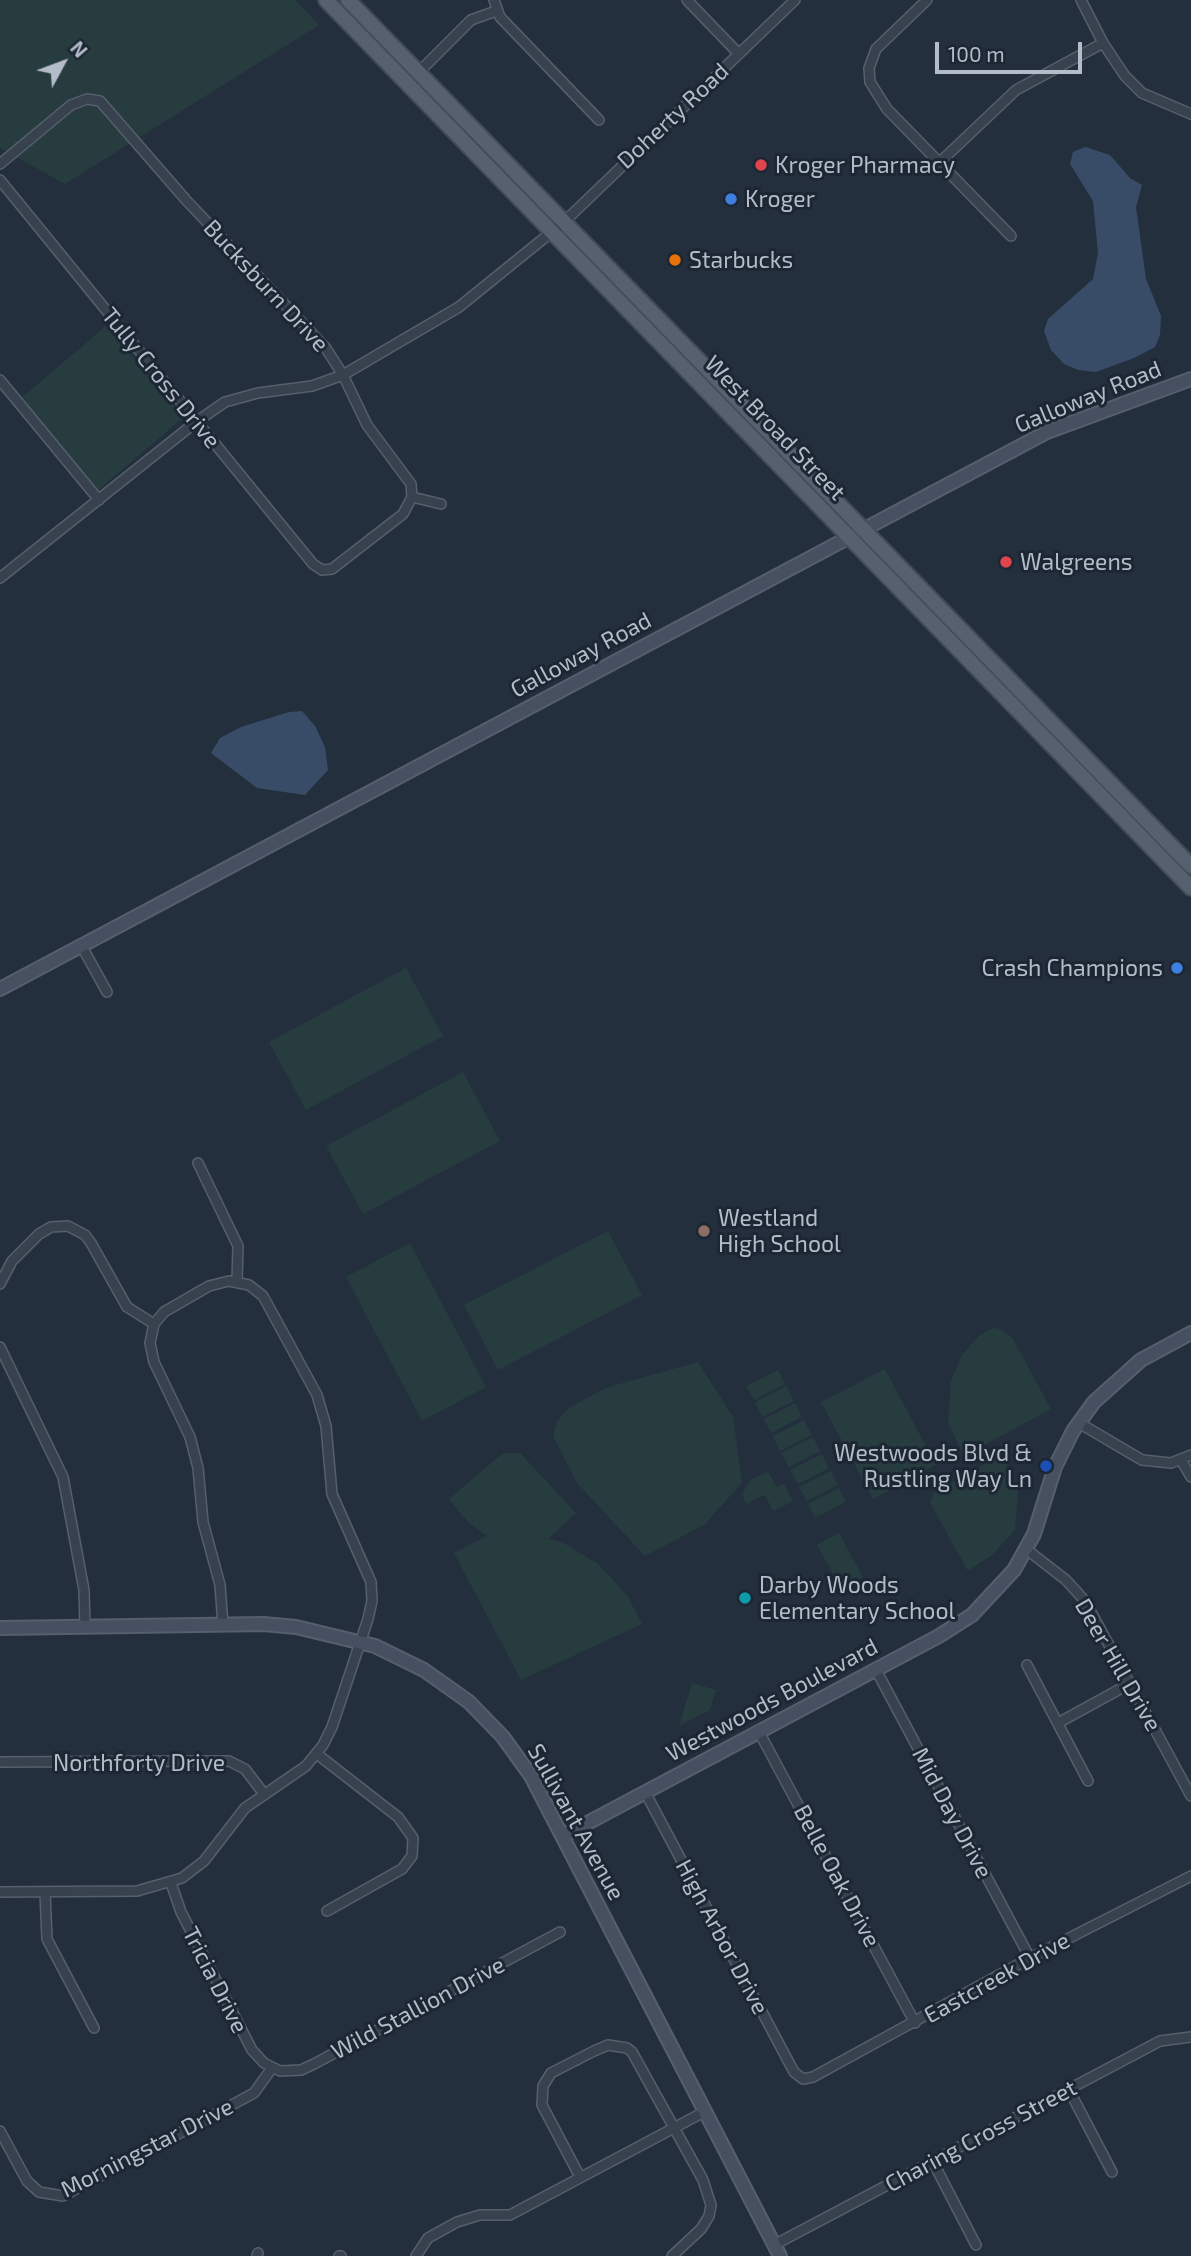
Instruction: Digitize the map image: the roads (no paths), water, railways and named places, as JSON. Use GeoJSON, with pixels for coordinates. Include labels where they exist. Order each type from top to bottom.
{"type":"FeatureCollection","features":[{"type":"Feature","properties":{"kind":"main road","name":"West Broad Street"},"geometry":{"type":"LineString","coordinates":[[326,0],[1191,888]]}},
{"type":"Feature","properties":{"kind":"main road","name":"West Broad Street"},"geometry":{"type":"LineString","coordinates":[[348,0],[1191,866]]}},
{"type":"Feature","properties":{"kind":"street"},"geometry":{"type":"LineString","coordinates":[[494,0],[496,11],[599,120]]}},
{"type":"Feature","properties":{"kind":"street"},"geometry":{"type":"LineString","coordinates":[[687,0],[739,54]]}},
{"type":"Feature","properties":{"kind":"street","name":"Doherty Road"},"geometry":{"type":"LineString","coordinates":[[0,578],[196,422],[225,402],[312,386],[343,375],[459,307],[564,222],[795,0]]}},
{"type":"Feature","properties":{"kind":"street"},"geometry":{"type":"LineString","coordinates":[[927,0],[876,49],[869,68],[870,82],[880,99],[1011,236]]}},
{"type":"Feature","properties":{"kind":"street"},"geometry":{"type":"LineString","coordinates":[[1081,0],[1103,43],[1125,76],[1142,93],[1191,114]]}},
{"type":"Feature","properties":{"kind":"street"},"geometry":{"type":"LineString","coordinates":[[418,73],[471,20],[496,11]]}},
{"type":"Feature","properties":{"kind":"street"},"geometry":{"type":"LineString","coordinates":[[940,162],[1016,90],[1103,43]]}},
{"type":"Feature","properties":{"kind":"street","name":"Bucksburn Drive"},"geometry":{"type":"LineString","coordinates":[[0,164],[71,105],[87,99],[100,101],[186,200],[325,347],[343,375],[367,425],[411,484],[412,497]]}},
{"type":"Feature","properties":{"kind":"street","name":"Tully Cross Drive"},"geometry":{"type":"LineString","coordinates":[[0,180],[313,564],[326,570],[348,558],[396,520],[412,497]]}},
{"type":"Feature","properties":{"kind":"street","name":"Galloway Road"},"geometry":{"type":"LineString","coordinates":[[0,989],[1047,432],[1191,379]]}},
{"type":"Feature","properties":{"kind":"street"},"geometry":{"type":"LineString","coordinates":[[0,380],[99,500]]}},
{"type":"Feature","properties":{"kind":"street"},"geometry":{"type":"LineString","coordinates":[[412,497],[441,504]]}},
{"type":"Feature","properties":{"kind":"street"},"geometry":{"type":"LineString","coordinates":[[81,945],[107,992]]}},
{"type":"Feature","properties":{"kind":"street"},"geometry":{"type":"LineString","coordinates":[[198,1163],[238,1246],[237,1281]]}},
{"type":"Feature","properties":{"kind":"street"},"geometry":{"type":"LineString","coordinates":[[0,1284],[12,1261],[26,1246],[51,1227],[77,1229],[91,1243],[127,1307],[154,1324]]}},
{"type":"Feature","properties":{"kind":"street"},"geometry":{"type":"LineString","coordinates":[[0,1892],[137,1891],[170,1883],[204,1861],[236,1818],[264,1794],[294,1775],[317,1754],[332,1727],[372,1601],[371,1582],[332,1494],[323,1410],[272,1310],[257,1290],[237,1281],[209,1286],[171,1306],[154,1324],[150,1343],[154,1362],[190,1437],[198,1468],[204,1522],[220,1585],[223,1625]]}},
{"type":"Feature","properties":{"kind":"street","name":"Westwoods Boulevard"},"geometry":{"type":"LineString","coordinates":[[563,1836],[939,1636],[972,1615],[998,1591],[1026,1549],[1040,1519],[1055,1468],[1079,1423],[1112,1383],[1141,1360],[1191,1333]]}},
{"type":"Feature","properties":{"kind":"street"},"geometry":{"type":"LineString","coordinates":[[0,1347],[63,1477],[84,1590],[85,1627]]}},
{"type":"Feature","properties":{"kind":"street"},"geometry":{"type":"LineString","coordinates":[[1079,1423],[1142,1460],[1158,1464],[1181,1460],[1191,1454]]}},
{"type":"Feature","properties":{"kind":"street"},"geometry":{"type":"LineString","coordinates":[[1181,1460],[1191,1478]]}},
{"type":"Feature","properties":{"kind":"street","name":"Deer Hill Drive"},"geometry":{"type":"LineString","coordinates":[[1026,1549],[1066,1580],[1085,1601],[1191,1796]]}},
{"type":"Feature","properties":{"kind":"street","name":"Sullivant Avenue"},"geometry":{"type":"LineString","coordinates":[[0,1628],[223,1625],[296,1627],[361,1640],[412,1663],[469,1702],[518,1756],[563,1836],[777,2250]]}},
{"type":"Feature","properties":{"kind":"street"},"geometry":{"type":"LineString","coordinates":[[1027,1665],[1088,1781]]}},
{"type":"Feature","properties":{"kind":"street","name":"Mid Day Drive"},"geometry":{"type":"LineString","coordinates":[[875,1668],[1030,1958]]}},
{"type":"Feature","properties":{"kind":"street"},"geometry":{"type":"LineString","coordinates":[[1058,1723],[1131,1683]]}},
{"type":"Feature","properties":{"kind":"street","name":"Belle Oak Drive"},"geometry":{"type":"LineString","coordinates":[[758,1730],[915,2023]]}},
{"type":"Feature","properties":{"kind":"street"},"geometry":{"type":"LineString","coordinates":[[317,1754],[398,1817],[413,1839],[412,1856],[401,1869],[327,1911]]}},
{"type":"Feature","properties":{"kind":"street","name":"Northforty Drive"},"geometry":{"type":"LineString","coordinates":[[0,1762],[229,1760],[245,1769],[264,1794]]}},
{"type":"Feature","properties":{"kind":"street","name":"High Arbor Drive"},"geometry":{"type":"LineString","coordinates":[[645,1793],[794,2072],[803,2078]]}},
{"type":"Feature","properties":{"kind":"street","name":"Eastcreek Drive"},"geometry":{"type":"LineString","coordinates":[[803,2078],[813,2077],[1030,1958],[1191,1876]]}},
{"type":"Feature","properties":{"kind":"street","name":"Tricia Drive"},"geometry":{"type":"LineString","coordinates":[[170,1883],[181,1912],[252,2050],[272,2068]]}},
{"type":"Feature","properties":{"kind":"street"},"geometry":{"type":"LineString","coordinates":[[45,1892],[47,1939],[93,2028]]}},
{"type":"Feature","properties":{"kind":"street","name":"Wild Stallion Drive"},"geometry":{"type":"LineString","coordinates":[[272,2068],[289,2071],[314,2064],[560,1932]]}},
{"type":"Feature","properties":{"kind":"street","name":"Charing Cross Street"},"geometry":{"type":"LineString","coordinates":[[777,2250],[933,2162],[1160,2041],[1191,2037]]}},
{"type":"Feature","properties":{"kind":"street"},"geometry":{"type":"LineString","coordinates":[[579,2175],[542,2105],[541,2094],[545,2078],[594,2051],[619,2045],[632,2052],[704,2180],[711,2205],[709,2216],[701,2229],[672,2256]]}},
{"type":"Feature","properties":{"kind":"street","name":"Morningstar Drive"},"geometry":{"type":"LineString","coordinates":[[0,2131],[27,2181],[38,2192],[63,2196],[254,2093],[272,2068]]}},
{"type":"Feature","properties":{"kind":"street"},"geometry":{"type":"LineString","coordinates":[[1069,2090],[1112,2172]]}},
{"type":"Feature","properties":{"kind":"street"},"geometry":{"type":"LineString","coordinates":[[416,2256],[428,2238],[457,2221],[480,2215],[510,2215],[579,2175],[704,2112]]}},
{"type":"Feature","properties":{"kind":"street"},"geometry":{"type":"LineString","coordinates":[[933,2162],[976,2245]]}},
{"type":"Feature","properties":{"kind":"water"},"geometry":{"type":"Polygon","coordinates":[[[1085,147],[1110,155],[1130,178],[1142,185],[1136,207],[1146,279],[1161,316],[1160,335],[1155,347],[1096,372],[1078,370],[1064,364],[1051,350],[1044,331],[1048,319],[1093,279],[1098,253],[1093,201],[1070,164],[1073,152],[1085,147]]]}},
{"type":"Feature","properties":{"kind":"water"},"geometry":{"type":"Polygon","coordinates":[[[302,711],[315,726],[325,747],[328,770],[305,795],[257,788],[211,753],[220,738],[241,727],[289,712],[302,711]]]}},
{"type":"Feature","properties":{"kind":"place","name":"Kroger Pharmacy"},"geometry":{"type":"Point","coordinates":[761,165]}},
{"type":"Feature","properties":{"kind":"place","name":"Kroger"},"geometry":{"type":"Point","coordinates":[731,199]}},
{"type":"Feature","properties":{"kind":"place","name":"Starbucks"},"geometry":{"type":"Point","coordinates":[675,260]}},
{"type":"Feature","properties":{"kind":"place","name":"Walgreens"},"geometry":{"type":"Point","coordinates":[1006,562]}},
{"type":"Feature","properties":{"kind":"place","name":"Crash Champions"},"geometry":{"type":"Point","coordinates":[1177,968]}},
{"type":"Feature","properties":{"kind":"place","name":"Westland High School"},"geometry":{"type":"Point","coordinates":[704,1231]}},
{"type":"Feature","properties":{"kind":"place","name":"Westwoods Blvd & Rustling Way Ln"},"geometry":{"type":"Point","coordinates":[1046,1466]}},
{"type":"Feature","properties":{"kind":"place","name":"Darby Woods Elementary School"},"geometry":{"type":"Point","coordinates":[745,1598]}}]}
